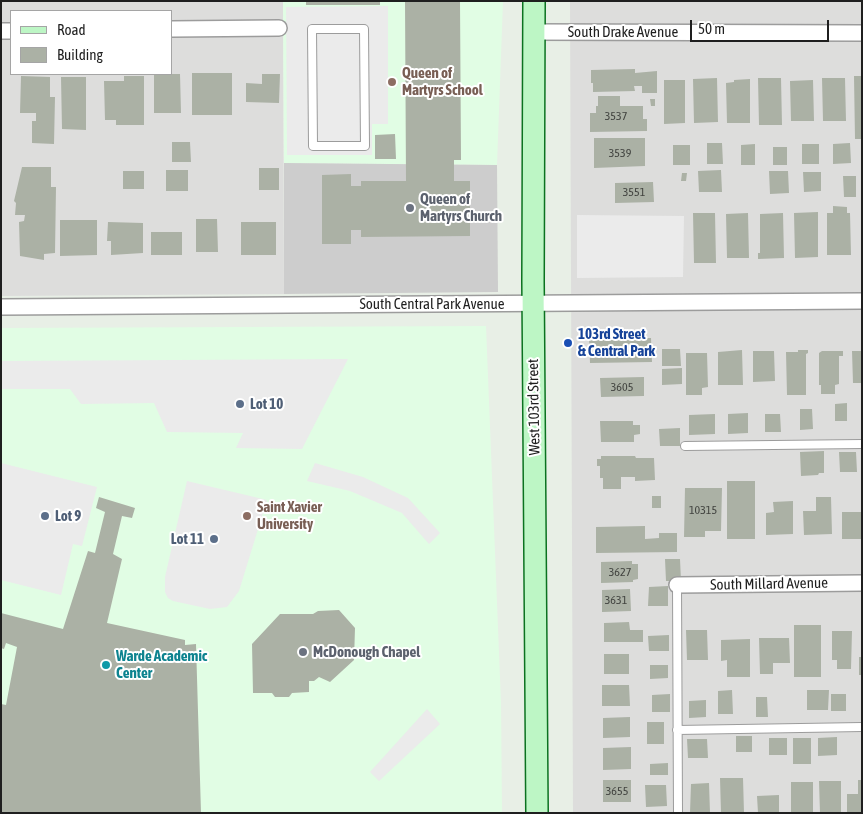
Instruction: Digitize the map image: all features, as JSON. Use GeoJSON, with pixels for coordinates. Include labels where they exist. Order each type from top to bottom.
{"type":"FeatureCollection","features":[{"type":"Feature","properties":{"kind":"main road","name":"West 103rd Street"},"geometry":{"type":"LineString","coordinates":[[534,1],[533,304],[537,813]]}},
{"type":"Feature","properties":{"kind":"street"},"geometry":{"type":"LineString","coordinates":[[172,29],[279,28]]}},
{"type":"Feature","properties":{"kind":"street","name":"South Drake Avenue"},"geometry":{"type":"LineString","coordinates":[[534,32],[862,32]]}},
{"type":"Feature","properties":{"kind":"street","name":"South Central Park Avenue"},"geometry":{"type":"LineString","coordinates":[[1,307],[862,301]]}},
{"type":"Feature","properties":{"kind":"street","name":"South Millard Avenue"},"geometry":{"type":"LineString","coordinates":[[676,586],[862,583]]}},
{"type":"Feature","properties":{"kind":"lane"},"geometry":{"type":"LineString","coordinates":[[312,29],[364,29],[365,146],[313,146],[312,29]]}},
{"type":"Feature","properties":{"kind":"lane"},"geometry":{"type":"LineString","coordinates":[[685,446],[862,444]]}},
{"type":"Feature","properties":{"kind":"lane"},"geometry":{"type":"LineString","coordinates":[[676,586],[678,813]]}},
{"type":"Feature","properties":{"kind":"lane"},"geometry":{"type":"LineString","coordinates":[[677,730],[862,727]]}},
{"type":"Feature","properties":{"kind":"shaded area"},"geometry":{"type":"Polygon","coordinates":[[[1,1],[283,1],[284,294],[1,296],[1,1]]]}},
{"type":"Feature","properties":{"kind":"shaded area","name":"Queen of Martyrs School"},"geometry":{"type":"Polygon","coordinates":[[[283,1],[503,1],[497,165],[284,163],[283,1]]]}},
{"type":"Feature","properties":{"kind":"shaded area"},"geometry":{"type":"Polygon","coordinates":[[[570,1],[862,1],[862,813],[573,813],[570,1]]]}},
{"type":"Feature","properties":{"kind":"shaded area"},"geometry":{"type":"Polygon","coordinates":[[[388,6],[388,124],[372,124],[372,155],[287,155],[286,7],[388,6]]]}},
{"type":"Feature","properties":{"kind":"shaded area"},"geometry":{"type":"Polygon","coordinates":[[[284,163],[497,165],[498,292],[284,294],[284,163]]]}},
{"type":"Feature","properties":{"kind":"shaded area"},"geometry":{"type":"Polygon","coordinates":[[[577,215],[684,216],[683,277],[577,278],[577,215]]]}},
{"type":"Feature","properties":{"kind":"shaded area","name":"Saint Xavier University"},"geometry":{"type":"Polygon","coordinates":[[[486,326],[501,703],[502,813],[1,813],[1,328],[486,326]]]}},
{"type":"Feature","properties":{"kind":"shaded area","name":"Lot 10"},"geometry":{"type":"Polygon","coordinates":[[[348,359],[302,449],[236,448],[243,433],[167,432],[154,403],[81,404],[70,389],[1,389],[1,361],[348,359]]]}},
{"type":"Feature","properties":{"kind":"shaded area","name":"Lot 9"},"geometry":{"type":"Polygon","coordinates":[[[1,463],[97,487],[82,546],[73,544],[61,595],[1,580],[1,463]]]}},
{"type":"Feature","properties":{"kind":"shaded area"},"geometry":{"type":"Polygon","coordinates":[[[315,463],[363,477],[408,498],[440,533],[429,544],[402,513],[350,491],[307,481],[315,463]]]}},
{"type":"Feature","properties":{"kind":"shaded area","name":"Lot 11"},"geometry":{"type":"Polygon","coordinates":[[[187,481],[267,500],[239,591],[227,607],[210,609],[173,601],[168,598],[165,592],[165,577],[187,481]]]}},
{"type":"Feature","properties":{"kind":"shaded area"},"geometry":{"type":"Polygon","coordinates":[[[427,709],[440,724],[379,781],[370,772],[427,709]]]}},
{"type":"Feature","properties":{"kind":"building"},"geometry":{"type":"Polygon","coordinates":[[[306,1],[380,1],[380,5],[306,5],[306,1]]]}},
{"type":"Feature","properties":{"kind":"building"},"geometry":{"type":"Polygon","coordinates":[[[405,1],[460,1],[461,160],[454,160],[454,181],[470,181],[470,236],[361,237],[361,230],[351,230],[351,244],[322,244],[322,175],[351,174],[351,186],[361,186],[361,181],[406,181],[405,1]]]}},
{"type":"Feature","properties":{"kind":"building"},"geometry":{"type":"Polygon","coordinates":[[[635,69],[635,73],[657,71],[657,93],[642,93],[642,86],[634,86],[635,91],[593,92],[591,70],[635,69]]]}},
{"type":"Feature","properties":{"kind":"building"},"geometry":{"type":"Polygon","coordinates":[[[192,73],[232,73],[232,115],[192,115],[192,73]]]}},
{"type":"Feature","properties":{"kind":"building"},"geometry":{"type":"Polygon","coordinates":[[[180,74],[181,113],[154,113],[154,75],[180,74]]]}},
{"type":"Feature","properties":{"kind":"building"},"geometry":{"type":"Polygon","coordinates":[[[262,74],[280,74],[279,103],[246,102],[246,83],[262,84],[262,74]]]}},
{"type":"Feature","properties":{"kind":"building"},"geometry":{"type":"Polygon","coordinates":[[[21,76],[50,77],[50,97],[55,97],[54,144],[32,143],[32,121],[36,121],[36,113],[20,113],[21,76]]]}},
{"type":"Feature","properties":{"kind":"building"},"geometry":{"type":"Polygon","coordinates":[[[124,76],[144,76],[144,125],[116,125],[116,120],[105,120],[104,81],[124,81],[124,76]]]}},
{"type":"Feature","properties":{"kind":"building"},"geometry":{"type":"Polygon","coordinates":[[[854,76],[862,76],[862,139],[855,139],[854,76]]]}},
{"type":"Feature","properties":{"kind":"building"},"geometry":{"type":"Polygon","coordinates":[[[61,77],[86,77],[86,130],[62,129],[61,77]]]}},
{"type":"Feature","properties":{"kind":"building"},"geometry":{"type":"Polygon","coordinates":[[[717,78],[718,122],[694,123],[693,79],[717,78]]]}},
{"type":"Feature","properties":{"kind":"building"},"geometry":{"type":"Polygon","coordinates":[[[758,78],[781,78],[782,125],[759,125],[758,78]]]}},
{"type":"Feature","properties":{"kind":"building"},"geometry":{"type":"Polygon","coordinates":[[[822,78],[845,78],[846,121],[823,121],[822,78]]]}},
{"type":"Feature","properties":{"kind":"building"},"geometry":{"type":"Polygon","coordinates":[[[750,79],[750,123],[727,123],[726,83],[734,82],[734,80],[750,79]]]}},
{"type":"Feature","properties":{"kind":"building"},"geometry":{"type":"Polygon","coordinates":[[[664,80],[685,80],[685,123],[664,124],[664,80]]]}},
{"type":"Feature","properties":{"kind":"building"},"geometry":{"type":"Polygon","coordinates":[[[813,80],[814,121],[791,121],[790,81],[813,80]]]}},
{"type":"Feature","properties":{"kind":"building"},"geometry":{"type":"Polygon","coordinates":[[[598,96],[620,96],[620,106],[643,106],[643,119],[647,119],[647,131],[590,132],[590,113],[596,113],[598,96]]]}},
{"type":"Feature","properties":{"kind":"building"},"geometry":{"type":"Polygon","coordinates":[[[650,99],[655,99],[655,106],[651,106],[650,99]]]}},
{"type":"Feature","properties":{"kind":"building"},"geometry":{"type":"Polygon","coordinates":[[[395,134],[396,159],[375,159],[375,135],[395,134]]]}},
{"type":"Feature","properties":{"kind":"building"},"geometry":{"type":"Polygon","coordinates":[[[594,138],[645,138],[645,166],[594,168],[594,138]]]}},
{"type":"Feature","properties":{"kind":"building"},"geometry":{"type":"Polygon","coordinates":[[[172,142],[190,142],[191,162],[172,162],[172,142]]]}},
{"type":"Feature","properties":{"kind":"building"},"geometry":{"type":"Polygon","coordinates":[[[707,143],[722,143],[723,164],[707,164],[707,143]]]}},
{"type":"Feature","properties":{"kind":"building"},"geometry":{"type":"Polygon","coordinates":[[[850,143],[851,163],[833,164],[833,144],[850,143]]]}},
{"type":"Feature","properties":{"kind":"building"},"geometry":{"type":"Polygon","coordinates":[[[755,144],[755,165],[741,165],[741,145],[755,144]]]}},
{"type":"Feature","properties":{"kind":"building"},"geometry":{"type":"Polygon","coordinates":[[[802,144],[819,144],[819,164],[802,164],[802,144]]]}},
{"type":"Feature","properties":{"kind":"building"},"geometry":{"type":"Polygon","coordinates":[[[673,145],[690,145],[690,165],[673,165],[673,145]]]}},
{"type":"Feature","properties":{"kind":"building"},"geometry":{"type":"Polygon","coordinates":[[[773,147],[787,147],[787,165],[773,165],[773,147]]]}},
{"type":"Feature","properties":{"kind":"building"},"geometry":{"type":"Polygon","coordinates":[[[22,167],[51,167],[51,187],[56,187],[55,253],[44,254],[44,260],[20,256],[19,222],[24,221],[25,215],[15,215],[16,203],[14,201],[22,167]]]}},
{"type":"Feature","properties":{"kind":"building"},"geometry":{"type":"Polygon","coordinates":[[[259,168],[279,168],[279,190],[259,190],[259,168]]]}},
{"type":"Feature","properties":{"kind":"building"},"geometry":{"type":"Polygon","coordinates":[[[166,170],[188,170],[188,191],[166,191],[166,170]]]}},
{"type":"Feature","properties":{"kind":"building"},"geometry":{"type":"Polygon","coordinates":[[[721,170],[722,192],[699,192],[698,171],[721,170]]]}},
{"type":"Feature","properties":{"kind":"building"},"geometry":{"type":"Polygon","coordinates":[[[123,171],[144,171],[144,189],[123,189],[123,171]]]}},
{"type":"Feature","properties":{"kind":"building"},"geometry":{"type":"Polygon","coordinates":[[[769,171],[788,171],[789,193],[770,194],[769,171]]]}},
{"type":"Feature","properties":{"kind":"building"},"geometry":{"type":"Polygon","coordinates":[[[803,172],[821,172],[821,191],[804,192],[803,172]]]}},
{"type":"Feature","properties":{"kind":"building"},"geometry":{"type":"Polygon","coordinates":[[[682,173],[687,173],[686,181],[681,181],[682,173]]]}},
{"type":"Feature","properties":{"kind":"building"},"geometry":{"type":"Polygon","coordinates":[[[843,176],[856,176],[856,197],[844,197],[843,176]]]}},
{"type":"Feature","properties":{"kind":"building"},"geometry":{"type":"Polygon","coordinates":[[[653,182],[654,202],[615,203],[615,183],[653,182]]]}},
{"type":"Feature","properties":{"kind":"building"},"geometry":{"type":"Polygon","coordinates":[[[833,206],[847,207],[847,213],[850,213],[851,255],[827,255],[827,213],[833,213],[833,206]]]}},
{"type":"Feature","properties":{"kind":"building"},"geometry":{"type":"Polygon","coordinates":[[[818,212],[818,257],[795,258],[794,213],[818,212]]]}},
{"type":"Feature","properties":{"kind":"building"},"geometry":{"type":"Polygon","coordinates":[[[693,213],[715,213],[716,263],[694,263],[693,213]]]}},
{"type":"Feature","properties":{"kind":"building"},"geometry":{"type":"Polygon","coordinates":[[[748,213],[749,258],[727,258],[726,214],[748,213]]]}},
{"type":"Feature","properties":{"kind":"building"},"geometry":{"type":"Polygon","coordinates":[[[783,213],[784,258],[758,259],[758,253],[760,253],[760,214],[783,213]]]}},
{"type":"Feature","properties":{"kind":"building"},"geometry":{"type":"Polygon","coordinates":[[[196,219],[217,219],[218,252],[196,252],[196,219]]]}},
{"type":"Feature","properties":{"kind":"building"},"geometry":{"type":"Polygon","coordinates":[[[60,220],[97,220],[97,255],[60,256],[60,220]]]}},
{"type":"Feature","properties":{"kind":"building"},"geometry":{"type":"Polygon","coordinates":[[[108,222],[143,223],[143,253],[111,255],[111,241],[107,241],[108,222]]]}},
{"type":"Feature","properties":{"kind":"building"},"geometry":{"type":"Polygon","coordinates":[[[241,222],[276,222],[276,255],[241,255],[241,222]]]}},
{"type":"Feature","properties":{"kind":"building"},"geometry":{"type":"Polygon","coordinates":[[[151,232],[182,232],[182,255],[151,255],[151,232]]]}},
{"type":"Feature","properties":{"kind":"building"},"geometry":{"type":"Polygon","coordinates":[[[635,336],[635,338],[651,338],[652,362],[590,363],[589,337],[635,336]]]}},
{"type":"Feature","properties":{"kind":"building"},"geometry":{"type":"Polygon","coordinates":[[[662,349],[680,349],[681,366],[662,366],[662,349]]]}},
{"type":"Feature","properties":{"kind":"building"},"geometry":{"type":"Polygon","coordinates":[[[742,350],[743,385],[718,385],[718,352],[742,350]]]}},
{"type":"Feature","properties":{"kind":"building"},"geometry":{"type":"Polygon","coordinates":[[[798,350],[808,350],[806,354],[806,395],[787,395],[786,352],[798,352],[798,350]]]}},
{"type":"Feature","properties":{"kind":"building"},"geometry":{"type":"Polygon","coordinates":[[[753,351],[774,351],[775,381],[753,382],[753,351]]]}},
{"type":"Feature","properties":{"kind":"building"},"geometry":{"type":"Polygon","coordinates":[[[822,351],[843,351],[843,356],[839,356],[839,384],[835,385],[835,394],[821,394],[821,385],[819,385],[819,353],[822,351]]]}},
{"type":"Feature","properties":{"kind":"building"},"geometry":{"type":"Polygon","coordinates":[[[852,351],[862,351],[862,383],[853,383],[852,351]]]}},
{"type":"Feature","properties":{"kind":"building"},"geometry":{"type":"Polygon","coordinates":[[[686,353],[707,353],[708,387],[702,388],[702,395],[686,395],[686,353]]]}},
{"type":"Feature","properties":{"kind":"building"},"geometry":{"type":"Polygon","coordinates":[[[682,368],[682,384],[662,385],[662,369],[682,368]]]}},
{"type":"Feature","properties":{"kind":"building"},"geometry":{"type":"Polygon","coordinates":[[[644,377],[644,396],[601,397],[600,378],[644,377]]]}},
{"type":"Feature","properties":{"kind":"building"},"geometry":{"type":"Polygon","coordinates":[[[847,403],[847,421],[835,421],[835,404],[847,403]]]}},
{"type":"Feature","properties":{"kind":"building"},"geometry":{"type":"Polygon","coordinates":[[[800,409],[812,409],[813,429],[800,430],[800,409]]]}},
{"type":"Feature","properties":{"kind":"building"},"geometry":{"type":"Polygon","coordinates":[[[748,413],[748,433],[728,434],[728,414],[748,413]]]}},
{"type":"Feature","properties":{"kind":"building"},"geometry":{"type":"Polygon","coordinates":[[[715,414],[715,434],[689,435],[689,415],[715,414]]]}},
{"type":"Feature","properties":{"kind":"building"},"geometry":{"type":"Polygon","coordinates":[[[765,414],[780,414],[781,432],[765,432],[765,414]]]}},
{"type":"Feature","properties":{"kind":"building"},"geometry":{"type":"Polygon","coordinates":[[[600,421],[633,421],[633,425],[640,425],[640,434],[634,435],[634,442],[601,442],[600,421]]]}},
{"type":"Feature","properties":{"kind":"building"},"geometry":{"type":"Polygon","coordinates":[[[680,428],[680,446],[660,446],[659,429],[680,428]]]}},
{"type":"Feature","properties":{"kind":"building"},"geometry":{"type":"Polygon","coordinates":[[[824,451],[824,473],[801,476],[800,452],[824,451]]]}},
{"type":"Feature","properties":{"kind":"building"},"geometry":{"type":"Polygon","coordinates":[[[839,452],[856,452],[857,472],[840,472],[839,452]]]}},
{"type":"Feature","properties":{"kind":"building"},"geometry":{"type":"Polygon","coordinates":[[[601,456],[654,458],[655,480],[635,481],[635,477],[621,477],[621,489],[603,489],[603,478],[600,478],[600,466],[597,466],[597,459],[601,459],[601,456]]]}},
{"type":"Feature","properties":{"kind":"building"},"geometry":{"type":"Polygon","coordinates":[[[727,481],[755,481],[755,539],[727,539],[727,481]]]}},
{"type":"Feature","properties":{"kind":"building"},"geometry":{"type":"Polygon","coordinates":[[[685,488],[722,488],[721,531],[705,531],[705,537],[684,537],[685,488]]]}},
{"type":"Feature","properties":{"kind":"building"},"geometry":{"type":"Polygon","coordinates":[[[652,496],[661,496],[661,508],[652,508],[652,496]]]}},
{"type":"Feature","properties":{"kind":"building","name":"Warde Academic Center"},"geometry":{"type":"Polygon","coordinates":[[[99,497],[135,508],[132,518],[122,516],[113,554],[122,559],[107,623],[185,640],[185,645],[196,644],[201,813],[1,813],[1,704],[6,705],[17,647],[6,643],[4,649],[1,648],[1,613],[63,629],[88,551],[95,553],[105,512],[96,508],[99,497]]]}},
{"type":"Feature","properties":{"kind":"building"},"geometry":{"type":"Polygon","coordinates":[[[816,497],[831,497],[832,534],[804,535],[803,511],[816,511],[816,497]]]}},
{"type":"Feature","properties":{"kind":"building"},"geometry":{"type":"Polygon","coordinates":[[[793,501],[793,534],[766,535],[766,513],[774,512],[773,502],[793,501]]]}},
{"type":"Feature","properties":{"kind":"building"},"geometry":{"type":"Polygon","coordinates":[[[842,512],[862,512],[862,539],[842,539],[842,512]]]}},
{"type":"Feature","properties":{"kind":"building"},"geometry":{"type":"Polygon","coordinates":[[[645,526],[645,539],[659,538],[659,533],[677,533],[677,552],[596,553],[596,527],[645,526]]]}},
{"type":"Feature","properties":{"kind":"building"},"geometry":{"type":"Polygon","coordinates":[[[665,559],[680,559],[681,581],[666,581],[665,559]]]}},
{"type":"Feature","properties":{"kind":"building"},"geometry":{"type":"Polygon","coordinates":[[[632,561],[632,564],[638,564],[638,579],[633,580],[633,582],[601,583],[601,562],[632,561]]]}},
{"type":"Feature","properties":{"kind":"building"},"geometry":{"type":"Polygon","coordinates":[[[668,586],[668,606],[648,606],[649,587],[668,586]]]}},
{"type":"Feature","properties":{"kind":"building"},"geometry":{"type":"Polygon","coordinates":[[[630,589],[631,611],[602,612],[602,590],[630,589]]]}},
{"type":"Feature","properties":{"kind":"building","name":"McDonough Chapel"},"geometry":{"type":"Polygon","coordinates":[[[339,610],[355,628],[354,660],[330,682],[319,677],[314,681],[309,681],[309,692],[292,693],[289,697],[275,697],[272,693],[253,693],[252,644],[280,614],[313,614],[318,611],[339,610]]]}},
{"type":"Feature","properties":{"kind":"building"},"geometry":{"type":"Polygon","coordinates":[[[629,622],[630,630],[643,630],[643,642],[604,642],[604,623],[629,622]]]}},
{"type":"Feature","properties":{"kind":"building"},"geometry":{"type":"Polygon","coordinates":[[[794,625],[821,625],[821,677],[794,677],[794,625]]]}},
{"type":"Feature","properties":{"kind":"building"},"geometry":{"type":"Polygon","coordinates":[[[686,630],[707,630],[708,660],[687,660],[686,630]]]}},
{"type":"Feature","properties":{"kind":"building"},"geometry":{"type":"Polygon","coordinates":[[[832,631],[852,631],[851,669],[837,669],[837,660],[832,660],[832,631]]]}},
{"type":"Feature","properties":{"kind":"building"},"geometry":{"type":"Polygon","coordinates":[[[669,635],[669,651],[649,651],[648,636],[669,635]]]}},
{"type":"Feature","properties":{"kind":"building"},"geometry":{"type":"Polygon","coordinates":[[[759,638],[789,638],[790,663],[773,663],[773,674],[760,674],[759,638]]]}},
{"type":"Feature","properties":{"kind":"building"},"geometry":{"type":"Polygon","coordinates":[[[750,639],[750,677],[727,677],[727,660],[721,661],[721,640],[750,639]]]}},
{"type":"Feature","properties":{"kind":"building"},"geometry":{"type":"Polygon","coordinates":[[[604,654],[629,654],[629,674],[604,674],[604,654]]]}},
{"type":"Feature","properties":{"kind":"building"},"geometry":{"type":"Polygon","coordinates":[[[859,657],[862,657],[862,675],[859,675],[859,657]]]}},
{"type":"Feature","properties":{"kind":"building"},"geometry":{"type":"Polygon","coordinates":[[[650,665],[668,665],[668,678],[650,679],[650,665]]]}},
{"type":"Feature","properties":{"kind":"building"},"geometry":{"type":"Polygon","coordinates":[[[602,685],[629,685],[630,706],[602,706],[602,685]]]}},
{"type":"Feature","properties":{"kind":"building"},"geometry":{"type":"Polygon","coordinates":[[[732,690],[733,714],[718,714],[718,691],[732,690]]]}},
{"type":"Feature","properties":{"kind":"building"},"geometry":{"type":"Polygon","coordinates":[[[807,690],[829,690],[828,710],[807,710],[807,690]]]}},
{"type":"Feature","properties":{"kind":"building"},"geometry":{"type":"Polygon","coordinates":[[[670,694],[670,712],[652,712],[652,695],[670,694]]]}},
{"type":"Feature","properties":{"kind":"building"},"geometry":{"type":"Polygon","coordinates":[[[831,694],[846,694],[846,711],[831,711],[831,694]]]}},
{"type":"Feature","properties":{"kind":"building"},"geometry":{"type":"Polygon","coordinates":[[[756,697],[767,697],[768,717],[756,717],[756,697]]]}},
{"type":"Feature","properties":{"kind":"building"},"geometry":{"type":"Polygon","coordinates":[[[706,700],[706,717],[689,718],[689,701],[706,700]]]}},
{"type":"Feature","properties":{"kind":"building"},"geometry":{"type":"Polygon","coordinates":[[[630,717],[630,737],[603,738],[603,718],[630,717]]]}},
{"type":"Feature","properties":{"kind":"building"},"geometry":{"type":"Polygon","coordinates":[[[647,722],[664,722],[664,744],[647,744],[647,722]]]}},
{"type":"Feature","properties":{"kind":"building"},"geometry":{"type":"Polygon","coordinates":[[[736,736],[752,736],[752,752],[736,752],[736,736]]]}},
{"type":"Feature","properties":{"kind":"building"},"geometry":{"type":"Polygon","coordinates":[[[837,737],[837,755],[818,756],[818,738],[837,737]]]}},
{"type":"Feature","properties":{"kind":"building"},"geometry":{"type":"Polygon","coordinates":[[[769,738],[787,738],[787,755],[769,755],[769,738]]]}},
{"type":"Feature","properties":{"kind":"building"},"geometry":{"type":"Polygon","coordinates":[[[793,738],[811,738],[811,764],[793,764],[793,738]]]}},
{"type":"Feature","properties":{"kind":"building"},"geometry":{"type":"Polygon","coordinates":[[[687,739],[707,739],[708,758],[688,758],[687,739]]]}},
{"type":"Feature","properties":{"kind":"building"},"geometry":{"type":"Polygon","coordinates":[[[631,747],[631,769],[603,770],[603,748],[631,747]]]}},
{"type":"Feature","properties":{"kind":"building"},"geometry":{"type":"Polygon","coordinates":[[[668,763],[668,775],[650,775],[650,764],[668,763]]]}},
{"type":"Feature","properties":{"kind":"building"},"geometry":{"type":"Polygon","coordinates":[[[720,778],[743,778],[744,813],[721,813],[720,778]]]}},
{"type":"Feature","properties":{"kind":"building"},"geometry":{"type":"Polygon","coordinates":[[[603,780],[631,780],[631,802],[603,802],[603,780]]]}},
{"type":"Feature","properties":{"kind":"building"},"geometry":{"type":"Polygon","coordinates":[[[858,780],[862,780],[862,813],[847,813],[847,794],[858,794],[858,780]]]}},
{"type":"Feature","properties":{"kind":"building"},"geometry":{"type":"Polygon","coordinates":[[[819,781],[841,781],[841,813],[820,813],[819,781]]]}},
{"type":"Feature","properties":{"kind":"building"},"geometry":{"type":"Polygon","coordinates":[[[791,782],[813,782],[813,813],[791,813],[791,782]]]}},
{"type":"Feature","properties":{"kind":"building"},"geometry":{"type":"Polygon","coordinates":[[[709,783],[710,813],[690,813],[691,784],[709,783]]]}},
{"type":"Feature","properties":{"kind":"building"},"geometry":{"type":"Polygon","coordinates":[[[645,785],[666,785],[667,806],[646,807],[645,785]]]}},
{"type":"Feature","properties":{"kind":"building"},"geometry":{"type":"Polygon","coordinates":[[[779,795],[779,813],[758,813],[757,796],[779,795]]]}},
{"type":"Feature","properties":{"kind":"place","name":"Queen of Martyrs School"},"geometry":{"type":"Point","coordinates":[392,82]}},
{"type":"Feature","properties":{"kind":"place","name":"Queen of Martyrs Church"},"geometry":{"type":"Point","coordinates":[410,208]}},
{"type":"Feature","properties":{"kind":"place","name":"103rd Street & Central Park"},"geometry":{"type":"Point","coordinates":[568,343]}},
{"type":"Feature","properties":{"kind":"place","name":"Lot 10"},"geometry":{"type":"Point","coordinates":[240,404]}},
{"type":"Feature","properties":{"kind":"place","name":"Lot 9"},"geometry":{"type":"Point","coordinates":[45,516]}},
{"type":"Feature","properties":{"kind":"place","name":"Saint Xavier University"},"geometry":{"type":"Point","coordinates":[247,516]}},
{"type":"Feature","properties":{"kind":"place","name":"Lot 11"},"geometry":{"type":"Point","coordinates":[214,539]}},
{"type":"Feature","properties":{"kind":"place","name":"McDonough Chapel"},"geometry":{"type":"Point","coordinates":[303,652]}},
{"type":"Feature","properties":{"kind":"place","name":"Warde Academic Center"},"geometry":{"type":"Point","coordinates":[106,665]}}]}
